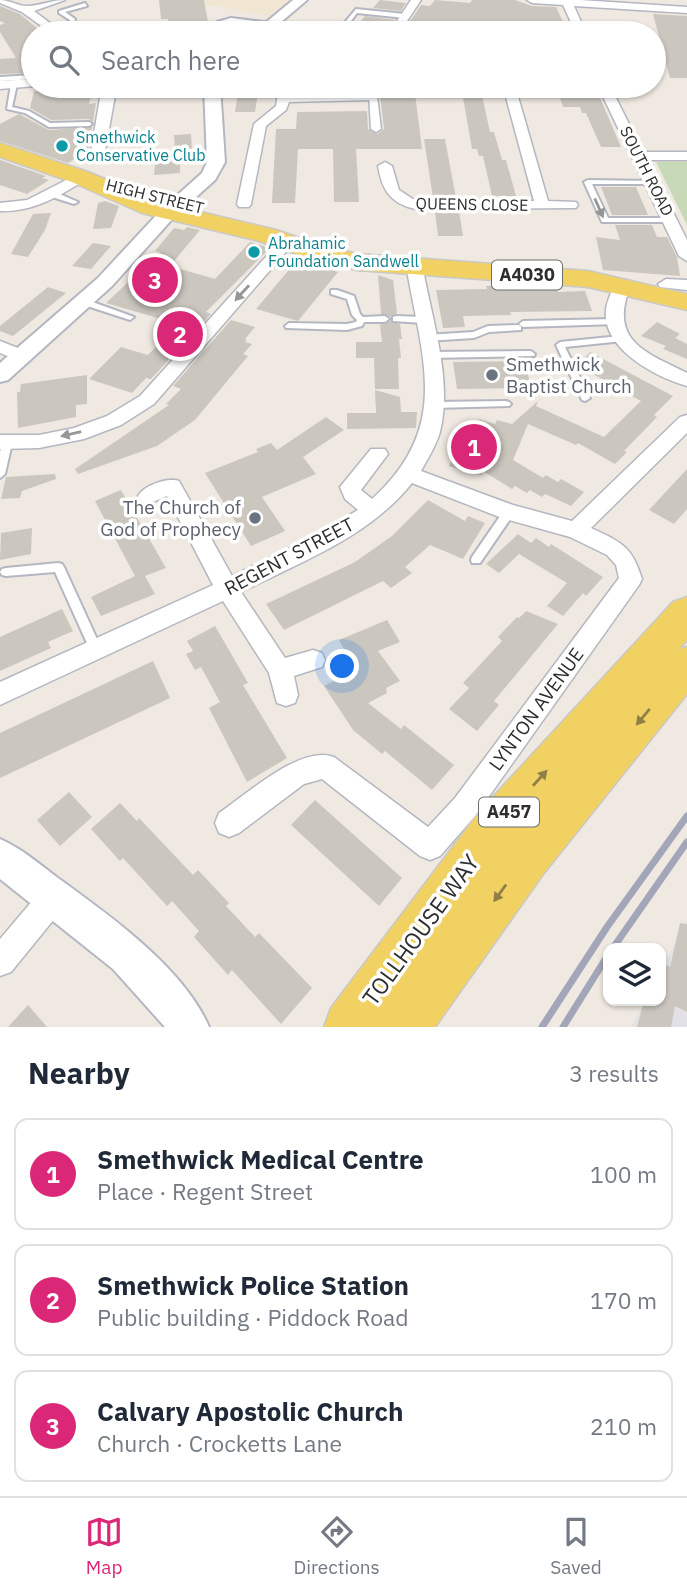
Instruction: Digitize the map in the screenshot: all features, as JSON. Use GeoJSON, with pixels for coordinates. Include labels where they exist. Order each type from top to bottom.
{"type":"FeatureCollection","features":[{"type":"Feature","properties":{"kind":"main road","name":"HIGH STREET"},"geometry":{"type":"LineString","coordinates":[[0,150],[80,177],[151,208],[176,206],[333,258],[588,279],[631,289],[677,293]]}},
{"type":"Feature","properties":{"kind":"main road","name":"HIGH STREET"},"geometry":{"type":"LineString","coordinates":[[631,289],[687,313]]}},
{"type":"Feature","properties":{"kind":"main road","name":"TOLLHOUSE WAY"},"geometry":{"type":"LineString","coordinates":[[350,1027],[496,827],[687,613]]}},
{"type":"Feature","properties":{"kind":"main road","name":"TOLLHOUSE WAY"},"geometry":{"type":"LineString","coordinates":[[403,1027],[527,856],[687,664]]}},
{"type":"Feature","properties":{"kind":"street"},"geometry":{"type":"LineString","coordinates":[[2,0],[26,10],[42,21]]}},
{"type":"Feature","properties":{"kind":"street"},"geometry":{"type":"LineString","coordinates":[[26,10],[60,0]]}},
{"type":"Feature","properties":{"kind":"street"},"geometry":{"type":"LineString","coordinates":[[276,21],[301,0]]}},
{"type":"Feature","properties":{"kind":"street"},"geometry":{"type":"LineString","coordinates":[[402,21],[416,0]]}},
{"type":"Feature","properties":{"kind":"street"},"geometry":{"type":"LineString","coordinates":[[532,0],[687,10]]}},
{"type":"Feature","properties":{"kind":"street"},"geometry":{"type":"LineString","coordinates":[[567,2],[576,21]]}},
{"type":"Feature","properties":{"kind":"street"},"geometry":{"type":"LineString","coordinates":[[0,85],[21,84]]}},
{"type":"Feature","properties":{"kind":"street"},"geometry":{"type":"LineString","coordinates":[[98,151],[107,98]]}},
{"type":"Feature","properties":{"kind":"street"},"geometry":{"type":"LineString","coordinates":[[0,375],[84,302],[176,206],[198,188],[216,162],[213,98]]}},
{"type":"Feature","properties":{"kind":"street"},"geometry":{"type":"LineString","coordinates":[[230,198],[245,201],[260,124],[276,114],[283,98]]}},
{"type":"Feature","properties":{"kind":"street"},"geometry":{"type":"LineString","coordinates":[[372,98],[376,129]]}},
{"type":"Feature","properties":{"kind":"street","name":"QUEENS CLOSE"},"geometry":{"type":"LineString","coordinates":[[512,98],[542,205]]}},
{"type":"Feature","properties":{"kind":"street","name":"SOUTH ROAD"},"geometry":{"type":"LineString","coordinates":[[610,98],[687,256]]}},
{"type":"Feature","properties":{"kind":"street"},"geometry":{"type":"LineString","coordinates":[[639,156],[687,156]]}},
{"type":"Feature","properties":{"kind":"street","name":"QUEENS CLOSE"},"geometry":{"type":"LineString","coordinates":[[385,166],[389,189],[402,202],[415,205],[572,205]]}},
{"type":"Feature","properties":{"kind":"street"},"geometry":{"type":"LineString","coordinates":[[0,207],[27,205],[80,177]]}},
{"type":"Feature","properties":{"kind":"street"},"geometry":{"type":"LineString","coordinates":[[4,443],[30,444],[83,432],[123,418],[147,400],[277,238]]}},
{"type":"Feature","properties":{"kind":"street","name":"REGENT STREET"},"geometry":{"type":"LineString","coordinates":[[0,694],[321,543],[372,511],[408,474],[430,434],[434,405],[414,264]]}},
{"type":"Feature","properties":{"kind":"street"},"geometry":{"type":"LineString","coordinates":[[677,293],[687,285]]}},
{"type":"Feature","properties":{"kind":"street"},"geometry":{"type":"LineString","coordinates":[[631,289],[614,301],[611,314],[617,330],[634,353],[687,380]]}},
{"type":"Feature","properties":{"kind":"street"},"geometry":{"type":"LineString","coordinates":[[0,347],[22,356]]}},
{"type":"Feature","properties":{"kind":"street"},"geometry":{"type":"LineString","coordinates":[[576,530],[687,422]]}},
{"type":"Feature","properties":{"kind":"street"},"geometry":{"type":"LineString","coordinates":[[365,459],[350,487],[352,494],[372,511]]}},
{"type":"Feature","properties":{"kind":"street","name":"LYNTON AVENUE"},"geometry":{"type":"LineString","coordinates":[[229,823],[297,774],[325,766],[430,846],[465,807],[631,579],[626,562],[615,549],[576,530],[509,512],[408,474]]}},
{"type":"Feature","properties":{"kind":"street"},"geometry":{"type":"LineString","coordinates":[[148,496],[172,486],[227,589],[280,670],[286,695]]}},
{"type":"Feature","properties":{"kind":"street"},"geometry":{"type":"LineString","coordinates":[[280,670],[313,660]]}},
{"type":"Feature","properties":{"kind":"street"},"geometry":{"type":"LineString","coordinates":[[0,857],[54,897],[139,970],[174,1005],[189,1027]]}},
{"type":"Feature","properties":{"kind":"street"},"geometry":{"type":"LineString","coordinates":[[0,961],[29,931],[54,897]]}},
{"type":"Feature","properties":{"kind":"lane"},"geometry":{"type":"LineString","coordinates":[[73,21],[61,12],[85,5]]}},
{"type":"Feature","properties":{"kind":"lane"},"geometry":{"type":"LineString","coordinates":[[348,21],[356,11],[405,16]]}},
{"type":"Feature","properties":{"kind":"lane"},"geometry":{"type":"LineString","coordinates":[[0,79],[21,78]]}},
{"type":"Feature","properties":{"kind":"lane"},"geometry":{"type":"LineString","coordinates":[[14,84],[9,107],[27,112],[49,125],[89,124]]}},
{"type":"Feature","properties":{"kind":"lane"},"geometry":{"type":"LineString","coordinates":[[652,182],[588,182],[605,220],[671,220]]}},
{"type":"Feature","properties":{"kind":"lane"},"geometry":{"type":"LineString","coordinates":[[52,194],[74,202]]}},
{"type":"Feature","properties":{"kind":"lane"},"geometry":{"type":"LineString","coordinates":[[334,292],[354,301],[356,315],[361,320],[385,320]]}},
{"type":"Feature","properties":{"kind":"lane"},"geometry":{"type":"LineString","coordinates":[[84,302],[130,317]]}},
{"type":"Feature","properties":{"kind":"lane"},"geometry":{"type":"LineString","coordinates":[[396,319],[426,338],[531,354]]}},
{"type":"Feature","properties":{"kind":"lane"},"geometry":{"type":"LineString","coordinates":[[289,326],[347,327],[359,324],[361,320]]}},
{"type":"Feature","properties":{"kind":"lane"},"geometry":{"type":"LineString","coordinates":[[426,338],[474,335],[488,329],[521,326],[617,330]]}},
{"type":"Feature","properties":{"kind":"lane"},"geometry":{"type":"LineString","coordinates":[[585,398],[561,345],[617,330]]}},
{"type":"Feature","properties":{"kind":"lane"},"geometry":{"type":"LineString","coordinates":[[434,405],[506,404]]}},
{"type":"Feature","properties":{"kind":"lane"},"geometry":{"type":"LineString","coordinates":[[0,474],[4,443]]}},
{"type":"Feature","properties":{"kind":"lane"},"geometry":{"type":"LineString","coordinates":[[475,560],[509,512]]}},
{"type":"Feature","properties":{"kind":"lane"},"geometry":{"type":"LineString","coordinates":[[6,572],[58,567],[95,649]]}},
{"type":"Feature","properties":{"kind":"shaded area"},"geometry":{"type":"Polygon","coordinates":[[[183,0],[289,0],[269,16],[183,0]]]}},
{"type":"Feature","properties":{"kind":"shaded area"},"geometry":{"type":"Polygon","coordinates":[[[687,921],[687,1027],[631,1027],[642,1006],[666,1006],[666,961],[687,921]]]}},
{"type":"Feature","properties":{"kind":"green space"},"geometry":{"type":"Polygon","coordinates":[[[656,162],[687,162],[687,225],[656,162]]]}},
{"type":"Feature","properties":{"kind":"building"},"geometry":{"type":"Polygon","coordinates":[[[159,0],[204,0],[208,21],[161,19],[159,0]]]}},
{"type":"Feature","properties":{"kind":"building"},"geometry":{"type":"Polygon","coordinates":[[[380,0],[406,3],[401,11],[373,8],[380,0]]]}},
{"type":"Feature","properties":{"kind":"building"},"geometry":{"type":"Polygon","coordinates":[[[435,0],[470,3],[472,0],[515,0],[532,6],[556,7],[563,21],[410,21],[421,5],[430,6],[435,0]]]}},
{"type":"Feature","properties":{"kind":"building"},"geometry":{"type":"Polygon","coordinates":[[[0,6],[20,14],[28,21],[21,21],[21,73],[0,74],[0,59],[16,58],[0,32],[0,25],[5,23],[0,21],[0,6]]]}},
{"type":"Feature","properties":{"kind":"building"},"geometry":{"type":"Polygon","coordinates":[[[653,14],[687,16],[687,78],[670,78],[666,63],[666,21],[655,21],[653,14]]]}},
{"type":"Feature","properties":{"kind":"building"},"geometry":{"type":"Polygon","coordinates":[[[365,16],[395,20],[394,21],[361,21],[365,16]]]}},
{"type":"Feature","properties":{"kind":"building"},"geometry":{"type":"Polygon","coordinates":[[[32,98],[90,98],[89,104],[96,103],[93,122],[89,119],[51,120],[30,108],[32,98]]]}},
{"type":"Feature","properties":{"kind":"building"},"geometry":{"type":"Polygon","coordinates":[[[237,98],[257,98],[255,112],[235,112],[237,98]]]}},
{"type":"Feature","properties":{"kind":"building"},"geometry":{"type":"Polygon","coordinates":[[[380,98],[416,98],[422,149],[356,149],[359,202],[334,202],[333,149],[298,149],[295,203],[272,203],[276,129],[296,129],[297,112],[367,111],[368,129],[377,134],[384,129],[380,98]]]}},
{"type":"Feature","properties":{"kind":"building"},"geometry":{"type":"Polygon","coordinates":[[[463,98],[483,98],[490,132],[494,132],[502,160],[506,160],[516,196],[492,196],[483,156],[479,156],[477,149],[472,149],[463,98]]]}},
{"type":"Feature","properties":{"kind":"building"},"geometry":{"type":"Polygon","coordinates":[[[560,98],[600,98],[621,147],[601,147],[586,113],[582,113],[580,107],[563,107],[560,98]]]}},
{"type":"Feature","properties":{"kind":"building"},"geometry":{"type":"Polygon","coordinates":[[[19,114],[49,130],[92,127],[88,151],[68,163],[0,141],[0,124],[19,114]]]}},
{"type":"Feature","properties":{"kind":"building"},"geometry":{"type":"Polygon","coordinates":[[[191,134],[192,151],[175,152],[174,135],[191,134]]]}},
{"type":"Feature","properties":{"kind":"building"},"geometry":{"type":"Polygon","coordinates":[[[424,139],[445,139],[456,198],[433,198],[424,139]]]}},
{"type":"Feature","properties":{"kind":"building"},"geometry":{"type":"Polygon","coordinates":[[[180,155],[180,173],[154,175],[156,157],[180,155]]]}},
{"type":"Feature","properties":{"kind":"building"},"geometry":{"type":"Polygon","coordinates":[[[0,160],[46,176],[42,178],[49,180],[27,194],[0,185],[0,160]]]}},
{"type":"Feature","properties":{"kind":"building"},"geometry":{"type":"Polygon","coordinates":[[[601,187],[636,187],[648,215],[612,215],[601,187]]]}},
{"type":"Feature","properties":{"kind":"building"},"geometry":{"type":"Polygon","coordinates":[[[105,201],[119,206],[111,228],[93,229],[98,203],[105,201]]]}},
{"type":"Feature","properties":{"kind":"building"},"geometry":{"type":"Polygon","coordinates":[[[459,211],[463,236],[438,236],[435,212],[459,211]]]}},
{"type":"Feature","properties":{"kind":"building"},"geometry":{"type":"Polygon","coordinates":[[[51,213],[45,230],[28,257],[11,254],[33,214],[51,213]]]}},
{"type":"Feature","properties":{"kind":"building"},"geometry":{"type":"Polygon","coordinates":[[[615,225],[652,225],[657,237],[667,237],[677,257],[680,276],[603,270],[596,237],[620,240],[615,225]]]}},
{"type":"Feature","properties":{"kind":"building"},"geometry":{"type":"Polygon","coordinates":[[[187,227],[200,230],[170,266],[215,279],[250,242],[270,248],[206,312],[211,314],[151,379],[146,378],[132,393],[89,379],[121,347],[148,355],[178,324],[106,303],[160,252],[155,251],[174,228],[184,230],[187,227]]]}},
{"type":"Feature","properties":{"kind":"building"},"geometry":{"type":"Polygon","coordinates":[[[93,243],[111,246],[91,269],[72,266],[93,243]]]}},
{"type":"Feature","properties":{"kind":"building"},"geometry":{"type":"Polygon","coordinates":[[[314,264],[338,272],[298,321],[256,309],[293,265],[309,269],[314,264]]]}},
{"type":"Feature","properties":{"kind":"building"},"geometry":{"type":"Polygon","coordinates":[[[378,275],[393,280],[397,313],[390,317],[381,314],[378,275]]]}},
{"type":"Feature","properties":{"kind":"building"},"geometry":{"type":"Polygon","coordinates":[[[486,286],[541,286],[557,287],[558,292],[585,291],[592,311],[510,312],[511,315],[463,316],[465,327],[443,328],[436,290],[487,289],[486,286]]]}},
{"type":"Feature","properties":{"kind":"building"},"geometry":{"type":"Polygon","coordinates":[[[48,287],[66,293],[13,336],[0,331],[0,326],[48,287]]]}},
{"type":"Feature","properties":{"kind":"building"},"geometry":{"type":"Polygon","coordinates":[[[231,320],[255,327],[245,339],[245,342],[252,344],[243,354],[248,356],[195,420],[157,446],[78,474],[75,469],[169,405],[166,404],[181,389],[173,386],[231,320]]]}},
{"type":"Feature","properties":{"kind":"building"},"geometry":{"type":"Polygon","coordinates":[[[390,321],[400,324],[402,339],[399,339],[399,389],[375,389],[374,358],[356,358],[356,342],[382,342],[380,325],[390,321]]]}},
{"type":"Feature","properties":{"kind":"building"},"geometry":{"type":"Polygon","coordinates":[[[657,322],[680,334],[675,338],[687,344],[687,359],[663,349],[666,346],[641,336],[657,322]]]}},
{"type":"Feature","properties":{"kind":"building"},"geometry":{"type":"Polygon","coordinates":[[[590,352],[673,396],[654,415],[657,417],[615,464],[578,443],[576,445],[528,424],[513,460],[543,478],[546,475],[558,482],[561,479],[584,492],[571,506],[545,494],[542,497],[530,490],[527,493],[515,486],[512,489],[483,471],[481,475],[449,466],[468,425],[475,427],[479,419],[495,424],[497,420],[512,424],[538,401],[536,406],[604,437],[641,401],[577,365],[590,352]]]}},
{"type":"Feature","properties":{"kind":"building","name":"Smethwick Baptist Church"},"geometry":{"type":"Polygon","coordinates":[[[525,361],[531,388],[457,389],[453,362],[525,361]]]}},
{"type":"Feature","properties":{"kind":"building"},"geometry":{"type":"Polygon","coordinates":[[[87,375],[87,404],[76,405],[76,417],[18,428],[17,392],[20,392],[21,384],[87,375]]]}},
{"type":"Feature","properties":{"kind":"building"},"geometry":{"type":"Polygon","coordinates":[[[375,390],[400,397],[401,412],[417,412],[416,428],[347,429],[347,413],[376,413],[375,390]]]}},
{"type":"Feature","properties":{"kind":"building"},"geometry":{"type":"Polygon","coordinates":[[[326,417],[344,430],[303,457],[316,474],[262,497],[285,531],[251,546],[205,473],[258,452],[256,449],[271,443],[277,450],[326,417]]]}},
{"type":"Feature","properties":{"kind":"building"},"geometry":{"type":"Polygon","coordinates":[[[687,469],[687,509],[674,524],[649,510],[687,469]]]}},
{"type":"Feature","properties":{"kind":"building"},"geometry":{"type":"Polygon","coordinates":[[[55,474],[56,479],[22,491],[20,498],[1,499],[6,477],[55,474]]]}},
{"type":"Feature","properties":{"kind":"building"},"geometry":{"type":"Polygon","coordinates":[[[121,490],[166,568],[145,576],[155,594],[101,616],[91,597],[135,576],[95,501],[121,490]]]}},
{"type":"Feature","properties":{"kind":"building"},"geometry":{"type":"Polygon","coordinates":[[[428,500],[465,521],[468,516],[485,523],[463,559],[430,545],[405,567],[412,573],[391,588],[383,581],[284,630],[266,604],[355,562],[392,536],[428,500]]]}},
{"type":"Feature","properties":{"kind":"building"},"geometry":{"type":"Polygon","coordinates":[[[32,528],[31,554],[0,560],[1,533],[32,528]]]}},
{"type":"Feature","properties":{"kind":"building"},"geometry":{"type":"Polygon","coordinates":[[[518,534],[531,543],[536,538],[549,547],[551,544],[603,577],[586,596],[583,593],[563,616],[547,606],[567,583],[519,554],[499,573],[486,564],[518,534]]]}},
{"type":"Feature","properties":{"kind":"building"},"geometry":{"type":"Polygon","coordinates":[[[62,609],[73,631],[48,642],[51,648],[0,671],[0,637],[62,609]]]}},
{"type":"Feature","properties":{"kind":"building"},"geometry":{"type":"Polygon","coordinates":[[[526,611],[558,624],[494,701],[499,705],[477,731],[449,709],[469,688],[463,683],[502,641],[498,637],[526,611]]]}},
{"type":"Feature","properties":{"kind":"building"},"geometry":{"type":"Polygon","coordinates":[[[387,620],[400,642],[378,651],[400,681],[386,688],[387,693],[368,703],[401,729],[404,725],[454,765],[432,790],[385,751],[382,754],[353,730],[324,686],[356,670],[339,640],[387,620]]]}},
{"type":"Feature","properties":{"kind":"building"},"geometry":{"type":"Polygon","coordinates":[[[215,626],[248,683],[243,685],[287,758],[247,782],[209,708],[220,702],[201,667],[195,670],[186,654],[193,651],[187,641],[215,626]]]}},
{"type":"Feature","properties":{"kind":"building"},"geometry":{"type":"Polygon","coordinates":[[[153,661],[170,698],[0,778],[0,733],[153,661]]]}},
{"type":"Feature","properties":{"kind":"building"},"geometry":{"type":"Polygon","coordinates":[[[69,792],[92,817],[60,846],[37,820],[69,792]]]}},
{"type":"Feature","properties":{"kind":"building"},"geometry":{"type":"Polygon","coordinates":[[[315,800],[402,878],[379,906],[291,825],[315,800]]]}},
{"type":"Feature","properties":{"kind":"building"},"geometry":{"type":"Polygon","coordinates":[[[120,803],[137,821],[139,818],[193,875],[198,870],[229,903],[226,906],[255,937],[259,933],[312,988],[281,1024],[232,970],[228,975],[194,937],[199,931],[172,901],[167,906],[123,858],[120,861],[91,829],[120,803]]]}},
{"type":"Feature","properties":{"kind":"building"},"geometry":{"type":"Polygon","coordinates":[[[680,923],[687,924],[687,1012],[675,1006],[671,1027],[637,1027],[643,1006],[666,1006],[666,965],[670,967],[680,923]]]}},
{"type":"Feature","properties":{"kind":"building"},"geometry":{"type":"Polygon","coordinates":[[[28,1005],[47,1027],[8,1027],[28,1005]]]}},
{"type":"Feature","properties":{"kind":"railway"},"geometry":{"type":"LineString","coordinates":[[542,1027],[607,927],[687,816]]}},
{"type":"Feature","properties":{"kind":"railway"},"geometry":{"type":"LineString","coordinates":[[616,943],[687,842]]}},
{"type":"Feature","properties":{"kind":"railway"},"geometry":{"type":"LineString","coordinates":[[563,1027],[603,963]]}},
{"type":"Feature","properties":{"kind":"place","name":"Smethwick Conservative Club"},"geometry":{"type":"Point","coordinates":[62,146]}},
{"type":"Feature","properties":{"kind":"place","name":"Abrahamic Foundation Sandwell"},"geometry":{"type":"Point","coordinates":[254,252]}},
{"type":"Feature","properties":{"kind":"place","name":"Calvary Apostolic Church"},"geometry":{"type":"Point","coordinates":[155,280]}},
{"type":"Feature","properties":{"kind":"place","name":"Smethwick Police Station"},"geometry":{"type":"Point","coordinates":[180,334]}},
{"type":"Feature","properties":{"kind":"place","name":"Smethwick Baptist Church"},"geometry":{"type":"Point","coordinates":[492,375]}},
{"type":"Feature","properties":{"kind":"place","name":"Smethwick Medical Centre"},"geometry":{"type":"Point","coordinates":[474,447]}},
{"type":"Feature","properties":{"kind":"place","name":"The Church of God of Prophecy"},"geometry":{"type":"Point","coordinates":[255,518]}}]}
